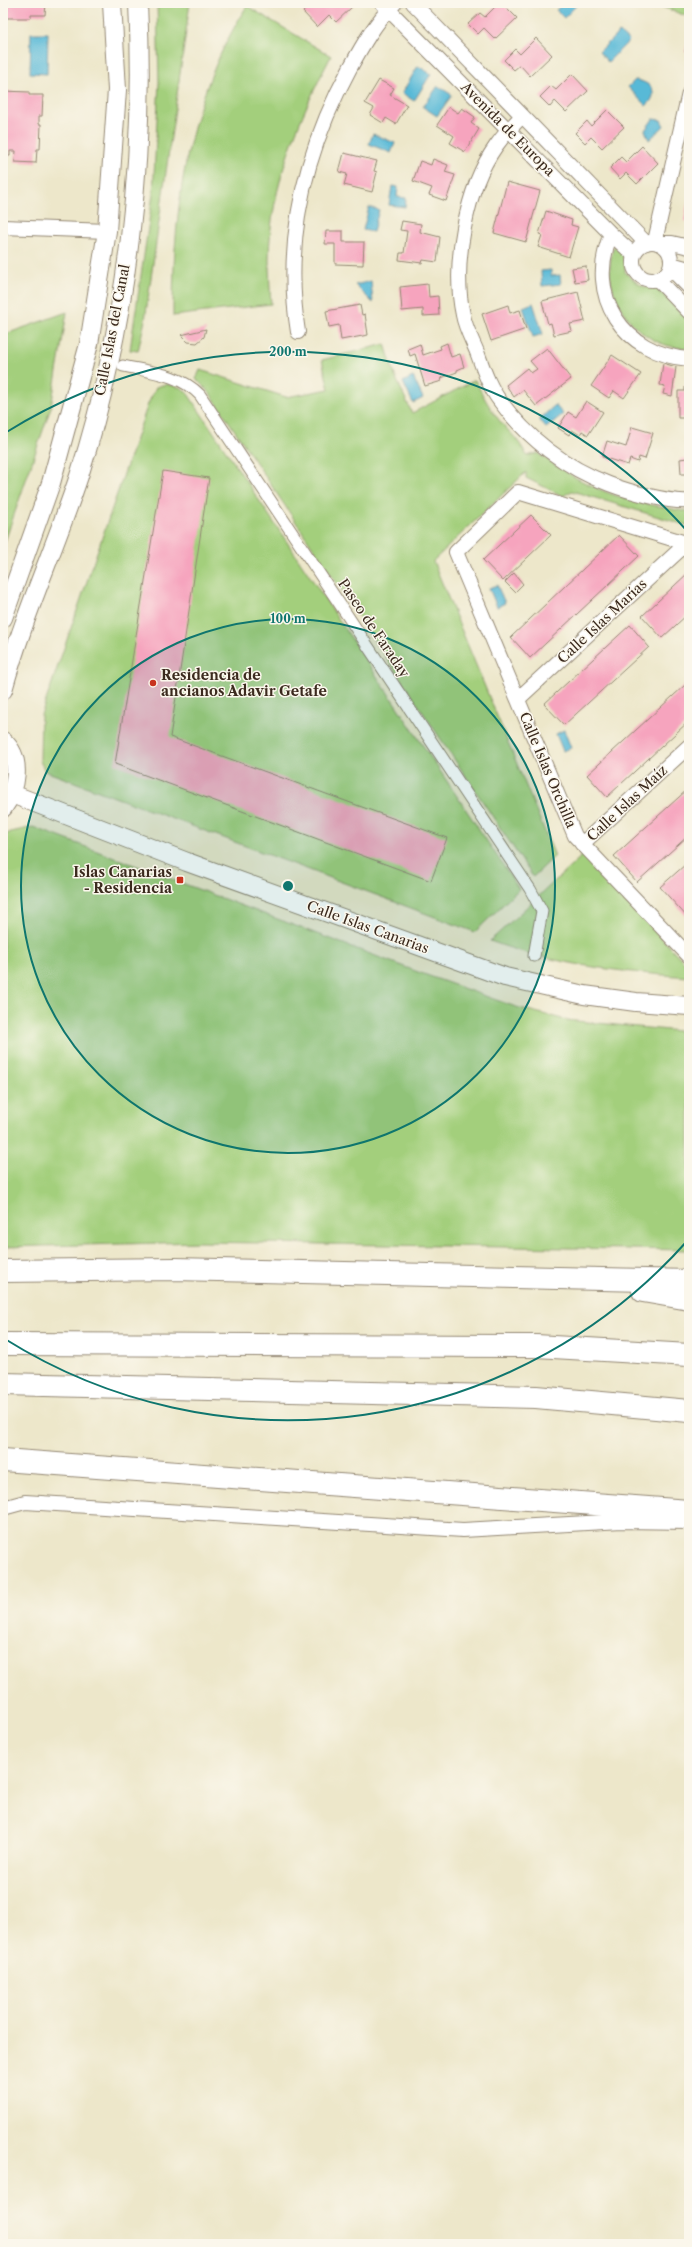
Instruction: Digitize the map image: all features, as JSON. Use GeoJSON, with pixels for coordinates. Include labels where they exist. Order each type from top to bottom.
{"type":"FeatureCollection","features":[{"type":"Feature","properties":{"kind":"highway"},"geometry":{"type":"LineString","coordinates":[[3,1271],[175,1269],[535,1276],[689,1281]]}},
{"type":"Feature","properties":{"kind":"highway"},"geometry":{"type":"LineString","coordinates":[[535,1276],[611,1286],[689,1299]]}},
{"type":"Feature","properties":{"kind":"highway"},"geometry":{"type":"LineString","coordinates":[[3,1344],[536,1346],[689,1356]]}},
{"type":"Feature","properties":{"kind":"highway"},"geometry":{"type":"LineString","coordinates":[[8,1384],[536,1397],[689,1411]]}},
{"type":"Feature","properties":{"kind":"highway"},"geometry":{"type":"LineString","coordinates":[[3,1460],[689,1511]]}},
{"type":"Feature","properties":{"kind":"street","name":"Calle Islas del Canal"},"geometry":{"type":"LineString","coordinates":[[3,618],[51,483],[78,392],[89,344],[107,231],[117,90],[112,3]]}},
{"type":"Feature","properties":{"kind":"street","name":"Calle Islas del Canal"},"geometry":{"type":"LineString","coordinates":[[3,690],[79,475],[112,348],[134,213],[141,55],[138,3]]}},
{"type":"Feature","properties":{"kind":"street","name":"Avenida de Europa"},"geometry":{"type":"LineString","coordinates":[[413,3],[522,116],[653,243]]}},
{"type":"Feature","properties":{"kind":"street"},"geometry":{"type":"LineString","coordinates":[[298,332],[293,292],[294,246],[300,198],[308,162],[332,101],[361,48],[389,5]]}},
{"type":"Feature","properties":{"kind":"street","name":"Avenida de Europa"},"geometry":{"type":"LineString","coordinates":[[389,5],[611,234],[633,254]]}},
{"type":"Feature","properties":{"kind":"street"},"geometry":{"type":"LineString","coordinates":[[653,243],[689,93]]}},
{"type":"Feature","properties":{"kind":"street"},"geometry":{"type":"LineString","coordinates":[[522,116],[509,129],[496,146],[478,182],[465,224],[460,269],[463,315],[484,371],[499,400],[526,432],[570,465],[589,476],[629,492],[689,501]]}},
{"type":"Feature","properties":{"kind":"street"},"geometry":{"type":"LineString","coordinates":[[3,227],[107,231]]}},
{"type":"Feature","properties":{"kind":"street"},"geometry":{"type":"LineString","coordinates":[[611,234],[604,250],[603,290],[624,331],[648,349],[671,358],[689,359]]}},
{"type":"Feature","properties":{"kind":"street"},"geometry":{"type":"LineString","coordinates":[[653,243],[667,248],[671,257],[670,266],[664,276],[657,279],[648,280],[641,277],[634,268],[633,254],[640,245],[653,243],[672,243],[689,247]]}},
{"type":"Feature","properties":{"kind":"street"},"geometry":{"type":"LineString","coordinates":[[670,266],[689,269]]}},
{"type":"Feature","properties":{"kind":"street"},"geometry":{"type":"LineString","coordinates":[[670,266],[689,287]]}},
{"type":"Feature","properties":{"kind":"street"},"geometry":{"type":"LineString","coordinates":[[657,279],[689,312]]}},
{"type":"Feature","properties":{"kind":"street","name":"Paseo de Faraday"},"geometry":{"type":"LineString","coordinates":[[123,366],[180,380],[190,385],[200,395],[530,889],[542,911],[534,956]]}},
{"type":"Feature","properties":{"kind":"street","name":"Calle Islas Orchilla"},"geometry":{"type":"LineString","coordinates":[[688,544],[518,492],[456,552],[575,836],[689,956]]}},
{"type":"Feature","properties":{"kind":"street","name":"Calle Islas Marías"},"geometry":{"type":"LineString","coordinates":[[518,699],[688,544]]}},
{"type":"Feature","properties":{"kind":"street"},"geometry":{"type":"LineString","coordinates":[[4,739],[13,755],[16,768],[16,781],[8,801]]}},
{"type":"Feature","properties":{"kind":"street","name":"Calle Islas Maíz"},"geometry":{"type":"LineString","coordinates":[[582,844],[689,746]]}},
{"type":"Feature","properties":{"kind":"street","name":"Calle Islas Canarias"},"geometry":{"type":"LineString","coordinates":[[8,801],[187,862],[505,977],[584,995],[636,1002],[689,1006]]}},
{"type":"Feature","properties":{"kind":"street"},"geometry":{"type":"LineString","coordinates":[[3,1508],[25,1502],[463,1530],[622,1521],[689,1522]]}},
{"type":"Feature","properties":{"kind":"green space"},"geometry":{"type":"Polygon","coordinates":[[[157,3],[190,3],[145,320],[138,351],[130,350],[153,194],[159,82],[157,3]]]}},
{"type":"Feature","properties":{"kind":"green space"},"geometry":{"type":"Polygon","coordinates":[[[652,3],[689,3],[689,17],[652,3]]]}},
{"type":"Feature","properties":{"kind":"green space"},"geometry":{"type":"Polygon","coordinates":[[[247,6],[331,56],[298,128],[288,153],[281,179],[271,231],[269,275],[271,304],[173,316],[176,234],[181,194],[197,116],[210,79],[227,42],[247,6]]]}},
{"type":"Feature","properties":{"kind":"green space"},"geometry":{"type":"Polygon","coordinates":[[[615,246],[625,256],[625,272],[643,286],[651,288],[656,287],[689,321],[689,348],[673,347],[658,342],[644,334],[633,324],[623,311],[611,282],[610,266],[612,253],[615,246]]]}},
{"type":"Feature","properties":{"kind":"green space"},"geometry":{"type":"Polygon","coordinates":[[[67,312],[51,407],[3,547],[3,335],[67,312]]]}},
{"type":"Feature","properties":{"kind":"green space"},"geometry":{"type":"Polygon","coordinates":[[[385,344],[395,376],[412,413],[475,380],[492,410],[518,441],[527,456],[538,453],[581,480],[610,493],[641,503],[689,511],[689,526],[572,491],[563,496],[526,478],[526,472],[433,561],[555,856],[533,877],[209,392],[196,379],[200,370],[286,397],[329,389],[322,360],[385,344]]]}},
{"type":"Feature","properties":{"kind":"green space"},"geometry":{"type":"Polygon","coordinates":[[[166,384],[182,388],[188,394],[519,889],[475,932],[45,771],[40,761],[41,715],[148,404],[156,387],[166,384]]]}},
{"type":"Feature","properties":{"kind":"green space"},"geometry":{"type":"Polygon","coordinates":[[[33,827],[418,972],[516,1007],[566,1020],[689,1032],[689,1250],[199,1242],[3,1247],[3,836],[11,832],[33,827]]]}},
{"type":"Feature","properties":{"kind":"green space"},"geometry":{"type":"Polygon","coordinates":[[[583,855],[689,967],[689,977],[638,973],[563,962],[490,941],[583,855]]]}},
{"type":"Feature","properties":{"kind":"water"},"geometry":{"type":"Polygon","coordinates":[[[564,3],[579,3],[564,18],[556,10],[564,3]]]}},
{"type":"Feature","properties":{"kind":"water"},"geometry":{"type":"Polygon","coordinates":[[[619,32],[629,41],[608,62],[599,52],[619,32]]]}},
{"type":"Feature","properties":{"kind":"water"},"geometry":{"type":"Polygon","coordinates":[[[31,33],[48,33],[47,74],[30,73],[31,33]]]}},
{"type":"Feature","properties":{"kind":"water"},"geometry":{"type":"Polygon","coordinates":[[[418,66],[431,74],[414,101],[402,93],[418,66]]]}},
{"type":"Feature","properties":{"kind":"water"},"geometry":{"type":"Polygon","coordinates":[[[635,80],[646,83],[652,89],[653,97],[646,106],[628,87],[635,80]]]}},
{"type":"Feature","properties":{"kind":"water"},"geometry":{"type":"Polygon","coordinates":[[[438,86],[452,95],[437,116],[423,107],[438,86]]]}},
{"type":"Feature","properties":{"kind":"water"},"geometry":{"type":"Polygon","coordinates":[[[653,119],[661,120],[664,126],[649,140],[645,130],[653,119]]]}},
{"type":"Feature","properties":{"kind":"water"},"geometry":{"type":"Polygon","coordinates":[[[373,134],[395,143],[391,153],[369,144],[373,134]]]}},
{"type":"Feature","properties":{"kind":"water"},"geometry":{"type":"Polygon","coordinates":[[[392,186],[398,187],[397,197],[406,198],[405,207],[389,205],[392,186]]]}},
{"type":"Feature","properties":{"kind":"water"},"geometry":{"type":"Polygon","coordinates":[[[369,207],[379,210],[373,232],[363,230],[369,207]]]}},
{"type":"Feature","properties":{"kind":"water"},"geometry":{"type":"Polygon","coordinates":[[[551,270],[551,276],[560,275],[561,284],[542,286],[541,271],[551,270]]]}},
{"type":"Feature","properties":{"kind":"water"},"geometry":{"type":"Polygon","coordinates":[[[371,281],[373,303],[355,285],[371,281]]]}},
{"type":"Feature","properties":{"kind":"water"},"geometry":{"type":"Polygon","coordinates":[[[533,303],[543,334],[533,337],[523,307],[533,303]]]}},
{"type":"Feature","properties":{"kind":"water"},"geometry":{"type":"Polygon","coordinates":[[[413,377],[423,398],[413,403],[403,382],[413,377]]]}},
{"type":"Feature","properties":{"kind":"water"},"geometry":{"type":"Polygon","coordinates":[[[555,405],[563,414],[546,428],[539,420],[555,405]]]}},
{"type":"Feature","properties":{"kind":"water"},"geometry":{"type":"Polygon","coordinates":[[[497,585],[505,603],[497,607],[489,588],[497,585]]]}},
{"type":"Feature","properties":{"kind":"water"},"geometry":{"type":"Polygon","coordinates":[[[564,730],[571,748],[563,751],[556,734],[564,730]]]}},
{"type":"Feature","properties":{"kind":"building"},"geometry":{"type":"Polygon","coordinates":[[[3,3],[46,3],[45,15],[31,15],[31,18],[3,18],[3,3]]]}},
{"type":"Feature","properties":{"kind":"building"},"geometry":{"type":"Polygon","coordinates":[[[312,3],[348,3],[352,7],[336,22],[329,15],[317,27],[303,12],[312,3]]]}},
{"type":"Feature","properties":{"kind":"building"},"geometry":{"type":"Polygon","coordinates":[[[499,3],[502,3],[517,18],[495,39],[484,28],[478,34],[468,24],[480,13],[485,17],[499,3]]]}},
{"type":"Feature","properties":{"kind":"building"},"geometry":{"type":"Polygon","coordinates":[[[536,38],[552,55],[530,76],[520,65],[514,70],[504,60],[515,49],[520,54],[536,38]]]}},
{"type":"Feature","properties":{"kind":"building"},"geometry":{"type":"Polygon","coordinates":[[[687,44],[689,44],[689,53],[685,52],[687,44]]]}},
{"type":"Feature","properties":{"kind":"building"},"geometry":{"type":"Polygon","coordinates":[[[572,74],[588,91],[566,112],[555,101],[550,107],[540,97],[551,86],[556,90],[572,74]]]}},
{"type":"Feature","properties":{"kind":"building"},"geometry":{"type":"Polygon","coordinates":[[[379,80],[394,88],[390,95],[407,105],[396,124],[386,118],[383,123],[370,115],[374,108],[365,103],[379,80]]]}},
{"type":"Feature","properties":{"kind":"building"},"geometry":{"type":"Polygon","coordinates":[[[3,91],[29,92],[29,95],[43,95],[42,116],[39,116],[39,124],[41,124],[40,149],[37,149],[36,163],[15,162],[16,151],[10,151],[10,156],[3,156],[3,91]]]}},
{"type":"Feature","properties":{"kind":"building"},"geometry":{"type":"Polygon","coordinates":[[[449,107],[458,113],[462,108],[475,117],[471,123],[479,129],[465,152],[450,143],[454,136],[437,125],[449,107]]]}},
{"type":"Feature","properties":{"kind":"building"},"geometry":{"type":"Polygon","coordinates":[[[607,110],[624,127],[602,148],[591,137],[585,143],[575,133],[587,121],[591,126],[607,110]]]}},
{"type":"Feature","properties":{"kind":"building"},"geometry":{"type":"Polygon","coordinates":[[[642,146],[658,163],[637,184],[626,173],[620,179],[610,168],[621,157],[626,162],[642,146]]]}},
{"type":"Feature","properties":{"kind":"building"},"geometry":{"type":"Polygon","coordinates":[[[344,153],[377,161],[374,171],[377,172],[372,192],[344,185],[347,174],[339,172],[344,153]]]}},
{"type":"Feature","properties":{"kind":"building"},"geometry":{"type":"Polygon","coordinates":[[[433,159],[448,165],[445,172],[455,175],[446,201],[429,195],[432,188],[413,181],[420,161],[431,165],[433,159]]]}},
{"type":"Feature","properties":{"kind":"building"},"geometry":{"type":"Polygon","coordinates":[[[507,182],[540,191],[526,242],[494,233],[507,182]]]}},
{"type":"Feature","properties":{"kind":"building"},"geometry":{"type":"Polygon","coordinates":[[[689,200],[689,222],[684,221],[689,200]]]}},
{"type":"Feature","properties":{"kind":"building"},"geometry":{"type":"Polygon","coordinates":[[[546,211],[572,220],[571,225],[578,227],[569,257],[538,247],[542,235],[539,234],[546,211]]]}},
{"type":"Feature","properties":{"kind":"building"},"geometry":{"type":"Polygon","coordinates":[[[402,221],[421,224],[420,232],[440,237],[437,262],[423,260],[422,263],[399,260],[400,253],[404,253],[407,231],[400,230],[402,221]]]}},
{"type":"Feature","properties":{"kind":"building"},"geometry":{"type":"Polygon","coordinates":[[[326,231],[343,231],[343,242],[364,242],[363,265],[335,264],[335,244],[325,244],[326,231]]]}},
{"type":"Feature","properties":{"kind":"building"},"geometry":{"type":"Polygon","coordinates":[[[586,266],[588,280],[575,282],[572,268],[586,266]]]}},
{"type":"Feature","properties":{"kind":"building"},"geometry":{"type":"Polygon","coordinates":[[[428,284],[429,297],[438,296],[439,315],[423,316],[423,309],[402,311],[400,287],[428,284]]]}},
{"type":"Feature","properties":{"kind":"building"},"geometry":{"type":"Polygon","coordinates":[[[578,292],[585,321],[570,324],[572,331],[554,335],[551,323],[548,324],[542,301],[578,292]]]}},
{"type":"Feature","properties":{"kind":"building"},"geometry":{"type":"Polygon","coordinates":[[[360,305],[362,315],[365,314],[368,335],[341,340],[339,325],[329,327],[326,311],[360,305]]]}},
{"type":"Feature","properties":{"kind":"building"},"geometry":{"type":"Polygon","coordinates":[[[508,305],[510,313],[520,310],[526,329],[491,341],[482,314],[508,305]]]}},
{"type":"Feature","properties":{"kind":"building"},"geometry":{"type":"Polygon","coordinates":[[[206,329],[204,337],[197,343],[188,342],[181,335],[206,329]]]}},
{"type":"Feature","properties":{"kind":"building"},"geometry":{"type":"Polygon","coordinates":[[[447,343],[451,357],[460,354],[464,367],[457,370],[457,372],[441,378],[442,381],[425,386],[415,354],[410,356],[408,349],[420,344],[423,355],[441,349],[440,346],[447,343]]]}},
{"type":"Feature","properties":{"kind":"building"},"geometry":{"type":"Polygon","coordinates":[[[547,348],[571,379],[536,406],[523,390],[514,397],[506,385],[527,368],[531,373],[537,369],[530,361],[547,348]]]}},
{"type":"Feature","properties":{"kind":"building"},"geometry":{"type":"Polygon","coordinates":[[[612,355],[641,374],[624,398],[614,391],[609,398],[591,386],[612,355]]]}},
{"type":"Feature","properties":{"kind":"building"},"geometry":{"type":"Polygon","coordinates":[[[663,363],[676,367],[672,396],[663,394],[665,386],[660,385],[663,363]]]}},
{"type":"Feature","properties":{"kind":"building"},"geometry":{"type":"Polygon","coordinates":[[[685,387],[689,387],[689,418],[678,418],[678,391],[685,391],[685,387]]]}},
{"type":"Feature","properties":{"kind":"building"},"geometry":{"type":"Polygon","coordinates":[[[586,401],[603,412],[588,435],[582,431],[580,435],[572,430],[569,435],[558,428],[568,412],[576,417],[586,401]]]}},
{"type":"Feature","properties":{"kind":"building"},"geometry":{"type":"Polygon","coordinates":[[[632,427],[653,433],[645,459],[639,457],[638,462],[630,459],[628,465],[602,457],[607,441],[626,447],[632,427]]]}},
{"type":"Feature","properties":{"kind":"building"},"geometry":{"type":"Polygon","coordinates":[[[686,438],[689,438],[689,474],[681,474],[680,459],[687,458],[686,438]]]}},
{"type":"Feature","properties":{"kind":"building","name":"Residencia de ancianos Adavir Getafe"},"geometry":{"type":"Polygon","coordinates":[[[163,471],[209,478],[170,737],[447,838],[431,881],[115,764],[163,471]]]}},
{"type":"Feature","properties":{"kind":"building"},"geometry":{"type":"Polygon","coordinates":[[[531,515],[551,535],[503,581],[483,560],[531,515]]]}},
{"type":"Feature","properties":{"kind":"building"},"geometry":{"type":"Polygon","coordinates":[[[619,535],[639,556],[530,658],[511,637],[619,535]]]}},
{"type":"Feature","properties":{"kind":"building"},"geometry":{"type":"Polygon","coordinates":[[[689,572],[689,613],[662,638],[642,616],[689,572]]]}},
{"type":"Feature","properties":{"kind":"building"},"geometry":{"type":"Polygon","coordinates":[[[514,573],[523,584],[515,592],[505,582],[514,573]]]}},
{"type":"Feature","properties":{"kind":"building"},"geometry":{"type":"Polygon","coordinates":[[[630,625],[649,647],[564,725],[544,704],[630,625]]]}},
{"type":"Feature","properties":{"kind":"building"},"geometry":{"type":"Polygon","coordinates":[[[685,685],[689,690],[689,721],[607,797],[587,775],[685,685]]]}},
{"type":"Feature","properties":{"kind":"building"},"geometry":{"type":"Polygon","coordinates":[[[689,788],[689,835],[637,882],[614,856],[689,788]]]}},
{"type":"Feature","properties":{"kind":"building"},"geometry":{"type":"Polygon","coordinates":[[[686,864],[689,867],[689,919],[660,887],[686,864]]]}},
{"type":"Feature","properties":{"kind":"place","name":"Residencia de ancianos Adavir Getafe"},"geometry":{"type":"Point","coordinates":[153,683]}},
{"type":"Feature","properties":{"kind":"place","name":"Islas Canarias - Residencia"},"geometry":{"type":"Point","coordinates":[180,880]}}]}
